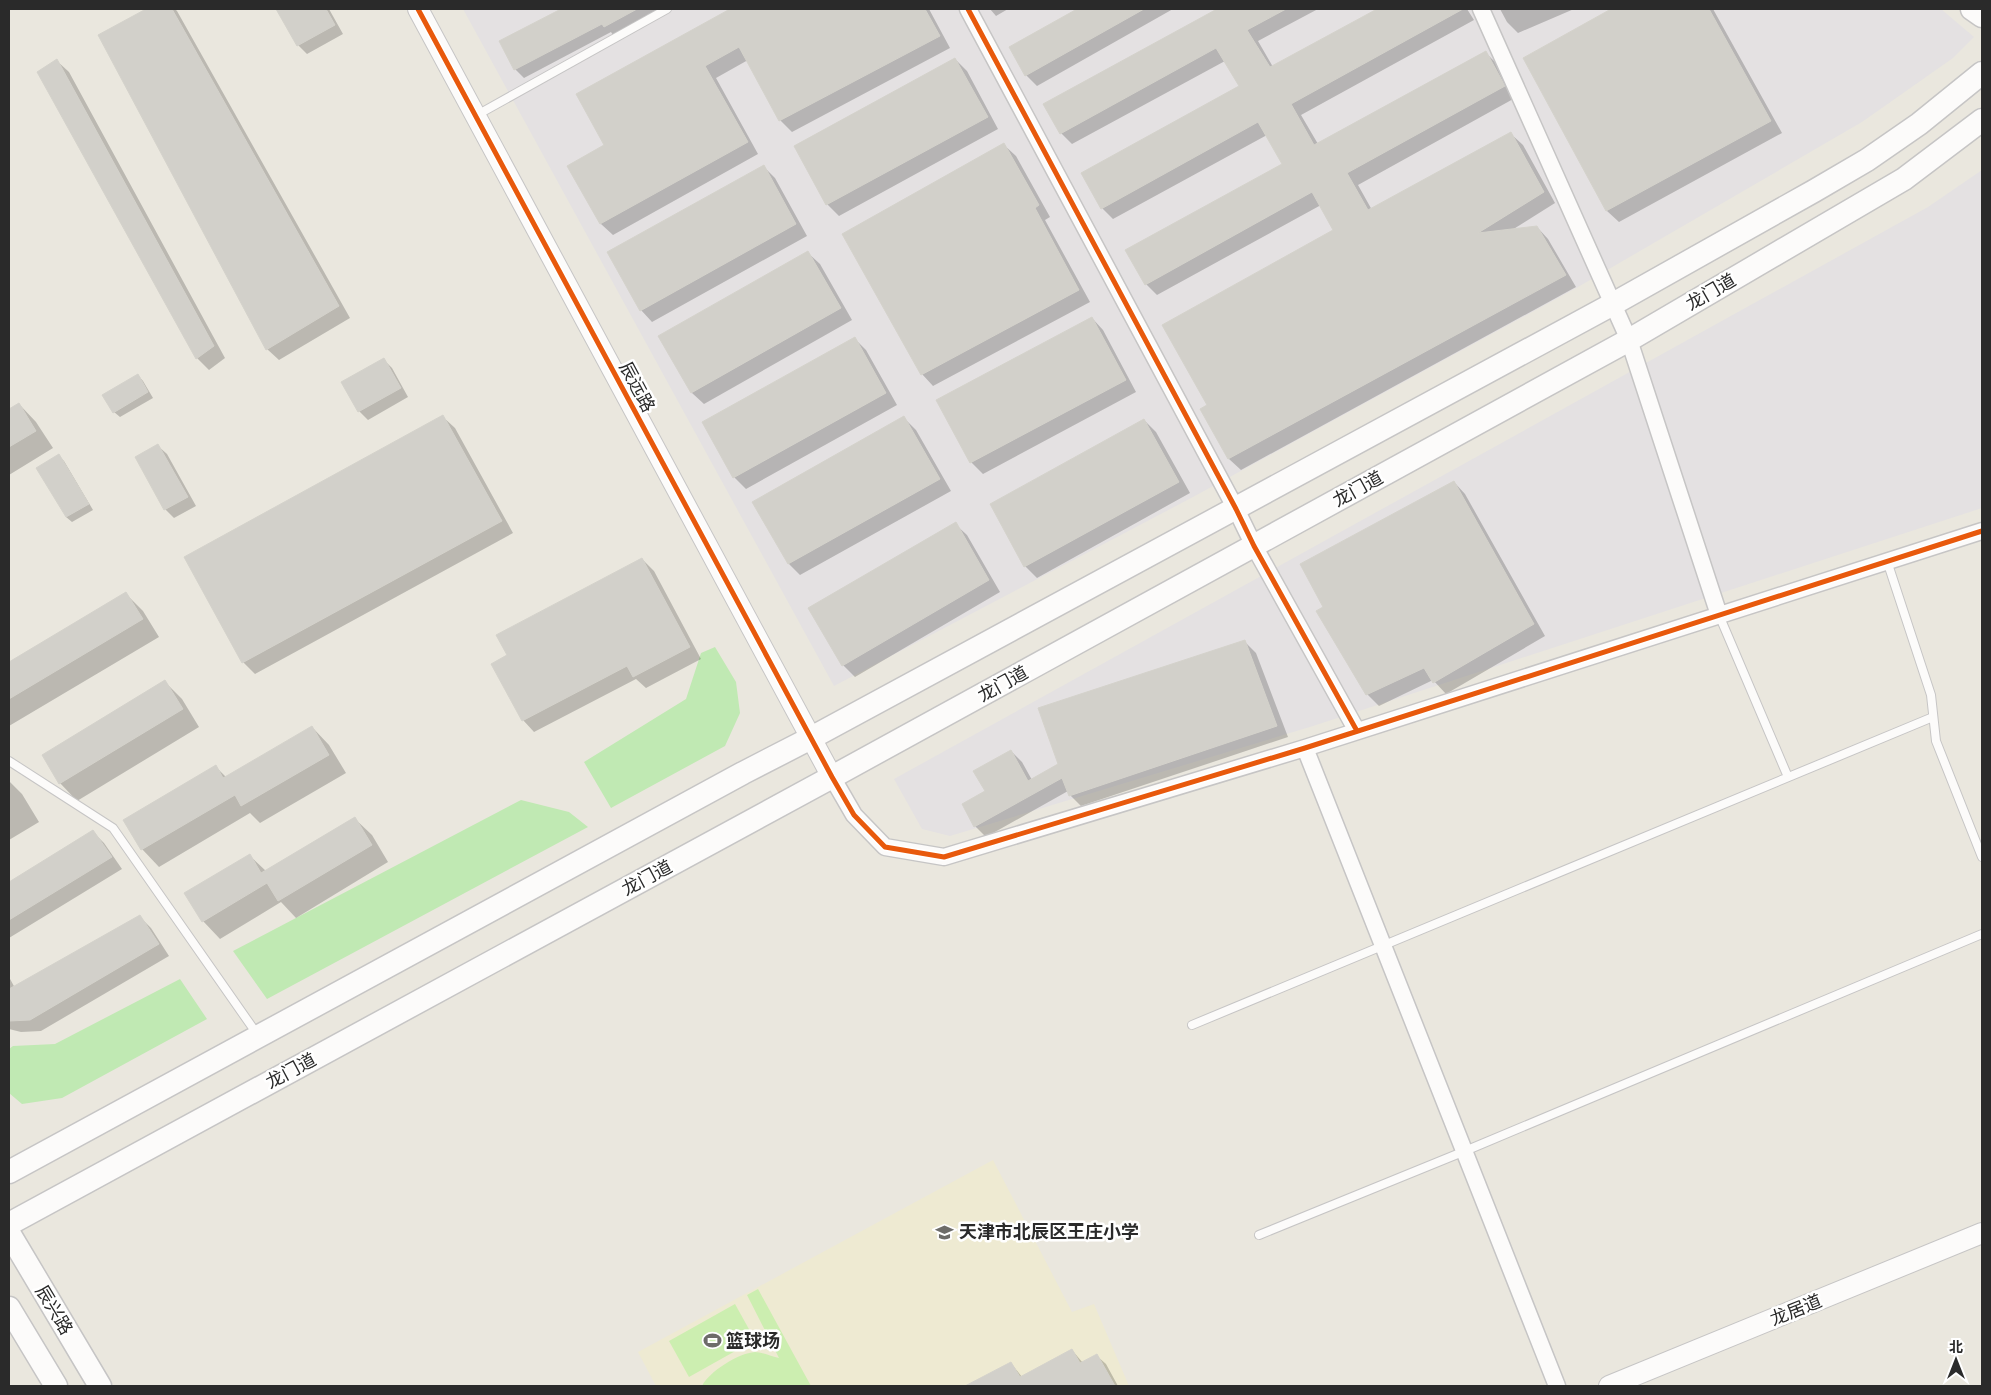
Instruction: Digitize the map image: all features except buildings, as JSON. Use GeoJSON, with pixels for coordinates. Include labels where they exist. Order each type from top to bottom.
{"type":"FeatureCollection","features":[{"type":"Feature","properties":{"kind":"main road"},"geometry":{"type":"LineString","coordinates":[[1972,9],[1982,16]]}},
{"type":"Feature","properties":{"kind":"main road","name":"龙门道"},"geometry":{"type":"LineString","coordinates":[[9,1172],[743,773],[1236,509],[1613,304],[1866,160],[1919,124],[1982,72]]}},
{"type":"Feature","properties":{"kind":"main road","name":"龙门道"},"geometry":{"type":"LineString","coordinates":[[9,1224],[832,777],[1630,340],[1904,179],[1982,120]]}},
{"type":"Feature","properties":{"kind":"main road","name":"辰兴路"},"geometry":{"type":"LineString","coordinates":[[9,1233],[100,1386]]}},
{"type":"Feature","properties":{"kind":"main road"},"geometry":{"type":"LineString","coordinates":[[9,1308],[56,1386]]}},
{"type":"Feature","properties":{"kind":"street","name":"辰远路"},"geometry":{"type":"LineString","coordinates":[[418,9],[832,777]]}},
{"type":"Feature","properties":{"kind":"street"},"geometry":{"type":"LineString","coordinates":[[968,9],[1236,509],[1254,546],[1357,731]]}},
{"type":"Feature","properties":{"kind":"street"},"geometry":{"type":"LineString","coordinates":[[1482,9],[1630,340],[1720,615]]}},
{"type":"Feature","properties":{"kind":"street"},"geometry":{"type":"LineString","coordinates":[[832,777],[854,815],[884,847],[944,857],[1305,748],[1982,531]]}},
{"type":"Feature","properties":{"kind":"street"},"geometry":{"type":"LineString","coordinates":[[1305,748],[1558,1386]]}},
{"type":"Feature","properties":{"kind":"street","name":"龙居道"},"geometry":{"type":"LineString","coordinates":[[1609,1386],[1982,1233]]}},
{"type":"Feature","properties":{"kind":"lane"},"geometry":{"type":"LineString","coordinates":[[475,115],[667,9]]}},
{"type":"Feature","properties":{"kind":"lane"},"geometry":{"type":"LineString","coordinates":[[1887,561],[1931,695],[1936,741],[1982,857]]}},
{"type":"Feature","properties":{"kind":"lane"},"geometry":{"type":"LineString","coordinates":[[1720,615],[1788,777]]}},
{"type":"Feature","properties":{"kind":"lane"},"geometry":{"type":"LineString","coordinates":[[1192,1025],[1933,717]]}},
{"type":"Feature","properties":{"kind":"lane"},"geometry":{"type":"LineString","coordinates":[[9,761],[113,828],[259,1037]]}},
{"type":"Feature","properties":{"kind":"lane"},"geometry":{"type":"LineString","coordinates":[[1259,1235],[1465,1152],[1982,934]]}},
{"type":"Feature","properties":{"kind":"shaded area"},"geometry":{"type":"Polygon","coordinates":[[[463,9],[1941,9],[1974,37],[1953,58],[1862,122],[1578,287],[1193,497],[834,686],[463,9]]]}},
{"type":"Feature","properties":{"kind":"shaded area"},"geometry":{"type":"Polygon","coordinates":[[[1982,170],[1982,508],[1313,726],[950,836],[922,829],[894,779],[1928,207],[1982,170]]]}},
{"type":"Feature","properties":{"kind":"shaded area","name":"天津市北辰区王庄小学"},"geometry":{"type":"Polygon","coordinates":[[[993,1160],[1072,1312],[1094,1304],[1129,1386],[656,1386],[638,1352],[993,1160]]]}},
{"type":"Feature","properties":{"kind":"green space"},"geometry":{"type":"Polygon","coordinates":[[[715,647],[736,682],[740,713],[725,746],[611,808],[584,762],[686,699],[701,653],[715,647]]]}},
{"type":"Feature","properties":{"kind":"green space"},"geometry":{"type":"Polygon","coordinates":[[[521,800],[569,812],[588,827],[267,999],[233,951],[521,800]]]}},
{"type":"Feature","properties":{"kind":"green space"},"geometry":{"type":"Polygon","coordinates":[[[180,979],[207,1019],[62,1098],[22,1104],[9,1093],[9,1049],[13,1046],[55,1044],[180,979]]]}},
{"type":"Feature","properties":{"kind":"green space"},"geometry":{"type":"Polygon","coordinates":[[[758,1289],[811,1386],[702,1386],[717,1369],[748,1353],[755,1352],[779,1358],[747,1295],[758,1289]]]}},
{"type":"Feature","properties":{"kind":"green space","name":"篮球场"},"geometry":{"type":"Polygon","coordinates":[[[735,1304],[755,1340],[689,1377],[669,1341],[735,1304]]]}},
{"type":"Feature","properties":{"kind":"cycle path"},"geometry":{"type":"LineString","coordinates":[[418,9],[832,777],[854,815],[885,847],[944,857],[1305,748],[1982,531]]}},
{"type":"Feature","properties":{"kind":"cycle path"},"geometry":{"type":"LineString","coordinates":[[968,9],[1236,509],[1254,546],[1357,731]]}},
{"type":"Feature","properties":{"kind":"place","name":"天津市北辰区王庄小学"},"geometry":{"type":"Point","coordinates":[945,1232]}},
{"type":"Feature","properties":{"kind":"place","name":"篮球场"},"geometry":{"type":"Point","coordinates":[712,1341]}}]}
